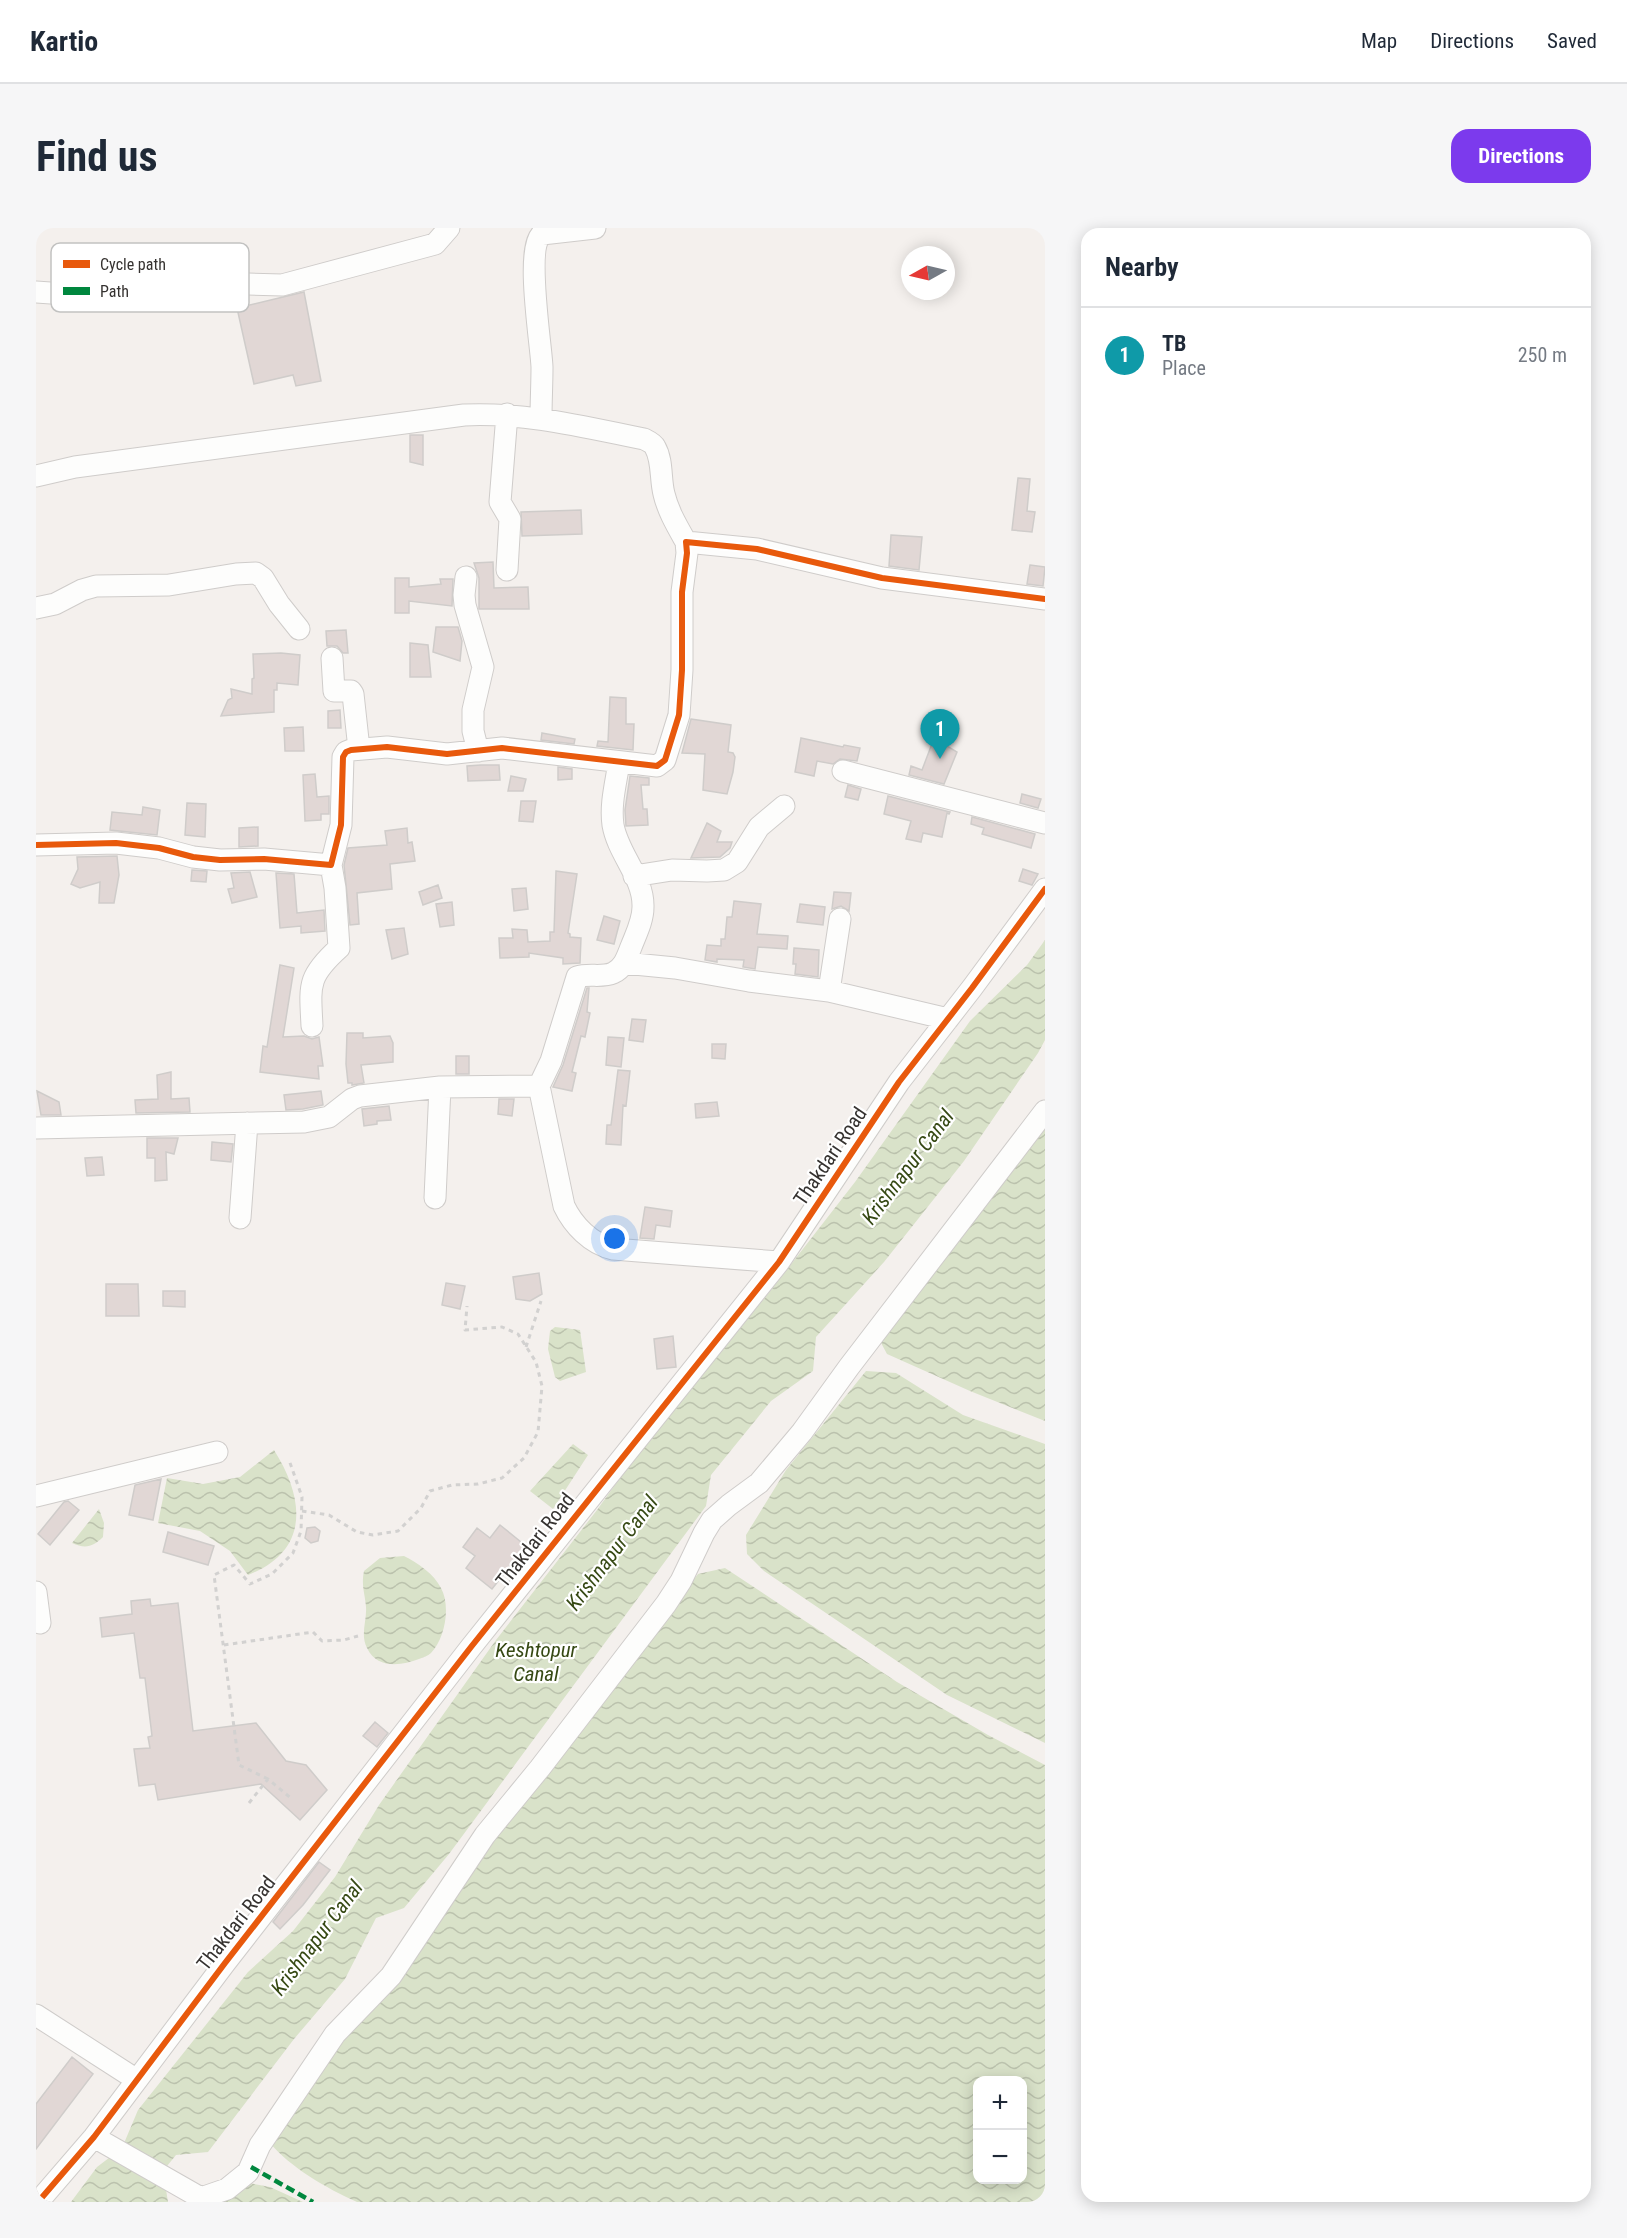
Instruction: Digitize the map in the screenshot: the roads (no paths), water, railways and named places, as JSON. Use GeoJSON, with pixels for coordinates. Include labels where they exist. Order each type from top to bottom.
{"type":"FeatureCollection","features":[{"type":"Feature","properties":{"kind":"street"},"geometry":{"type":"LineString","coordinates":[[249,284],[282,285],[435,244],[449,228]]}},
{"type":"Feature","properties":{"kind":"street"},"geometry":{"type":"LineString","coordinates":[[541,418],[542,366],[534,292],[536,242],[542,234],[595,228]]}},
{"type":"Feature","properties":{"kind":"street"},"geometry":{"type":"LineString","coordinates":[[36,292],[51,293]]}},
{"type":"Feature","properties":{"kind":"street"},"geometry":{"type":"LineString","coordinates":[[507,414],[500,502],[510,519],[507,570]]}},
{"type":"Feature","properties":{"kind":"street"},"geometry":{"type":"LineString","coordinates":[[36,476],[75,467],[464,415],[507,414],[541,418],[644,439],[655,447],[668,508],[686,542],[687,553],[682,592],[682,670],[679,715],[665,760],[657,766],[502,748],[447,754],[387,747],[346,752],[343,757],[340,825],[330,865],[334,882],[339,948],[322,963],[313,975],[312,1026]]}},
{"type":"Feature","properties":{"kind":"street"},"geometry":{"type":"LineString","coordinates":[[686,542],[757,549],[882,578],[1045,599]]}},
{"type":"Feature","properties":{"kind":"street"},"geometry":{"type":"LineString","coordinates":[[36,608],[55,604],[82,590],[96,586],[170,585],[256,573],[263,578],[279,604],[299,629]]}},
{"type":"Feature","properties":{"kind":"street"},"geometry":{"type":"LineString","coordinates":[[466,577],[465,606],[483,667],[473,710],[473,730],[478,751]]}},
{"type":"Feature","properties":{"kind":"street"},"geometry":{"type":"LineString","coordinates":[[332,658],[332,689],[336,692],[351,691],[353,694],[359,749]]}},
{"type":"Feature","properties":{"kind":"street"},"geometry":{"type":"LineString","coordinates":[[619,762],[611,807],[613,825],[616,838],[641,891],[643,907],[640,924],[624,963],[614,973],[577,977],[550,1061],[539,1086],[564,1206],[570,1218],[594,1242],[613,1249],[779,1262]]}},
{"type":"Feature","properties":{"kind":"street"},"geometry":{"type":"LineString","coordinates":[[843,771],[1045,823]]}},
{"type":"Feature","properties":{"kind":"street"},"geometry":{"type":"LineString","coordinates":[[634,876],[672,870],[724,870],[736,862],[759,827],[784,806]]}},
{"type":"Feature","properties":{"kind":"street"},"geometry":{"type":"LineString","coordinates":[[36,845],[117,843],[159,848],[193,857],[220,860],[264,859],[330,865]]}},
{"type":"Feature","properties":{"kind":"street","name":"Thakdari Road"},"geometry":{"type":"LineString","coordinates":[[38,2202],[94,2137],[225,1963],[471,1647],[779,1262],[899,1082],[1045,889]]}},
{"type":"Feature","properties":{"kind":"street"},"geometry":{"type":"LineString","coordinates":[[829,991],[840,919]]}},
{"type":"Feature","properties":{"kind":"street"},"geometry":{"type":"LineString","coordinates":[[624,963],[675,968],[829,991],[948,1019]]}},
{"type":"Feature","properties":{"kind":"street"},"geometry":{"type":"LineString","coordinates":[[36,1128],[304,1122],[329,1117],[352,1099],[360,1096],[440,1087],[539,1086]]}},
{"type":"Feature","properties":{"kind":"street"},"geometry":{"type":"LineString","coordinates":[[435,1198],[440,1087]]}},
{"type":"Feature","properties":{"kind":"street"},"geometry":{"type":"LineString","coordinates":[[94,2137],[199,2200],[227,2189],[248,2172],[260,2145],[335,2034],[392,1976],[485,1834],[540,1768],[666,1604],[681,1581],[712,1520],[759,1483],[802,1432],[1045,1111]]}},
{"type":"Feature","properties":{"kind":"street"},"geometry":{"type":"LineString","coordinates":[[240,1218],[247,1123]]}},
{"type":"Feature","properties":{"kind":"street"},"geometry":{"type":"LineString","coordinates":[[36,1496],[217,1452]]}},
{"type":"Feature","properties":{"kind":"street"},"geometry":{"type":"LineString","coordinates":[[36,1592],[40,1623]]}},
{"type":"Feature","properties":{"kind":"street"},"geometry":{"type":"LineString","coordinates":[[36,2015],[137,2080]]}},
{"type":"Feature","properties":{"kind":"water","name":"Keshtopur Canal"},"geometry":{"type":"Polygon","coordinates":[[[1045,940],[1045,1040],[1038,1053],[964,1161],[884,1262],[816,1337],[813,1371],[771,1401],[711,1475],[706,1506],[449,1854],[404,1908],[376,1918],[345,1979],[294,2039],[208,2152],[176,2155],[163,2171],[168,2202],[71,2202],[97,2167],[122,2148],[138,2110],[248,1972],[293,1931],[335,1877],[379,1805],[496,1640],[597,1510],[691,1379],[764,1299],[855,1182],[970,1021],[1027,965],[1045,940]]]}},
{"type":"Feature","properties":{"kind":"water"},"geometry":{"type":"Polygon","coordinates":[[[1045,1122],[1045,1421],[887,1354],[879,1339],[1045,1122]]]}},
{"type":"Feature","properties":{"kind":"water"},"geometry":{"type":"Polygon","coordinates":[[[555,1327],[580,1330],[586,1372],[560,1381],[555,1377],[548,1349],[550,1331],[555,1327]]]}},
{"type":"Feature","properties":{"kind":"water"},"geometry":{"type":"Polygon","coordinates":[[[866,1371],[896,1373],[963,1415],[1045,1444],[1045,1743],[947,1695],[764,1571],[747,1554],[746,1535],[786,1470],[866,1371]]]}},
{"type":"Feature","properties":{"kind":"water"},"geometry":{"type":"Polygon","coordinates":[[[573,1444],[588,1455],[553,1509],[530,1491],[573,1444]]]}},
{"type":"Feature","properties":{"kind":"water"},"geometry":{"type":"Polygon","coordinates":[[[274,1450],[292,1487],[296,1505],[296,1522],[292,1538],[283,1552],[268,1565],[248,1575],[230,1551],[200,1531],[158,1523],[167,1478],[203,1484],[240,1477],[274,1450]]]}},
{"type":"Feature","properties":{"kind":"water"},"geometry":{"type":"Polygon","coordinates":[[[99,1509],[104,1523],[103,1537],[89,1546],[72,1543],[99,1509]]]}},
{"type":"Feature","properties":{"kind":"water"},"geometry":{"type":"Polygon","coordinates":[[[404,1556],[425,1569],[438,1583],[446,1604],[445,1622],[440,1639],[430,1654],[397,1664],[383,1663],[371,1655],[365,1643],[366,1607],[363,1576],[364,1571],[380,1558],[404,1556]]]}},
{"type":"Feature","properties":{"kind":"water"},"geometry":{"type":"Polygon","coordinates":[[[725,1568],[897,1682],[1045,1765],[1045,2202],[357,2202],[310,2176],[288,2160],[269,2142],[307,2082],[362,2020],[514,1805],[698,1574],[725,1568]]]}},
{"type":"Feature","properties":{"kind":"water"},"geometry":{"type":"Polygon","coordinates":[[[249,2183],[270,2187],[303,2202],[218,2202],[249,2183]]]}},
{"type":"Feature","properties":{"kind":"place","name":"TB"},"geometry":{"type":"Point","coordinates":[940,759]}},
{"type":"Feature","properties":{"kind":"water label","name":"Krishnapur Canal"},"geometry":{"type":"Point","coordinates":[908,1167]}},
{"type":"Feature","properties":{"kind":"water label","name":"Krishnapur Canal"},"geometry":{"type":"Point","coordinates":[612,1553]}},
{"type":"Feature","properties":{"kind":"water label","name":"Krishnapur Canal"},"geometry":{"type":"Point","coordinates":[317,1938]}}]}
